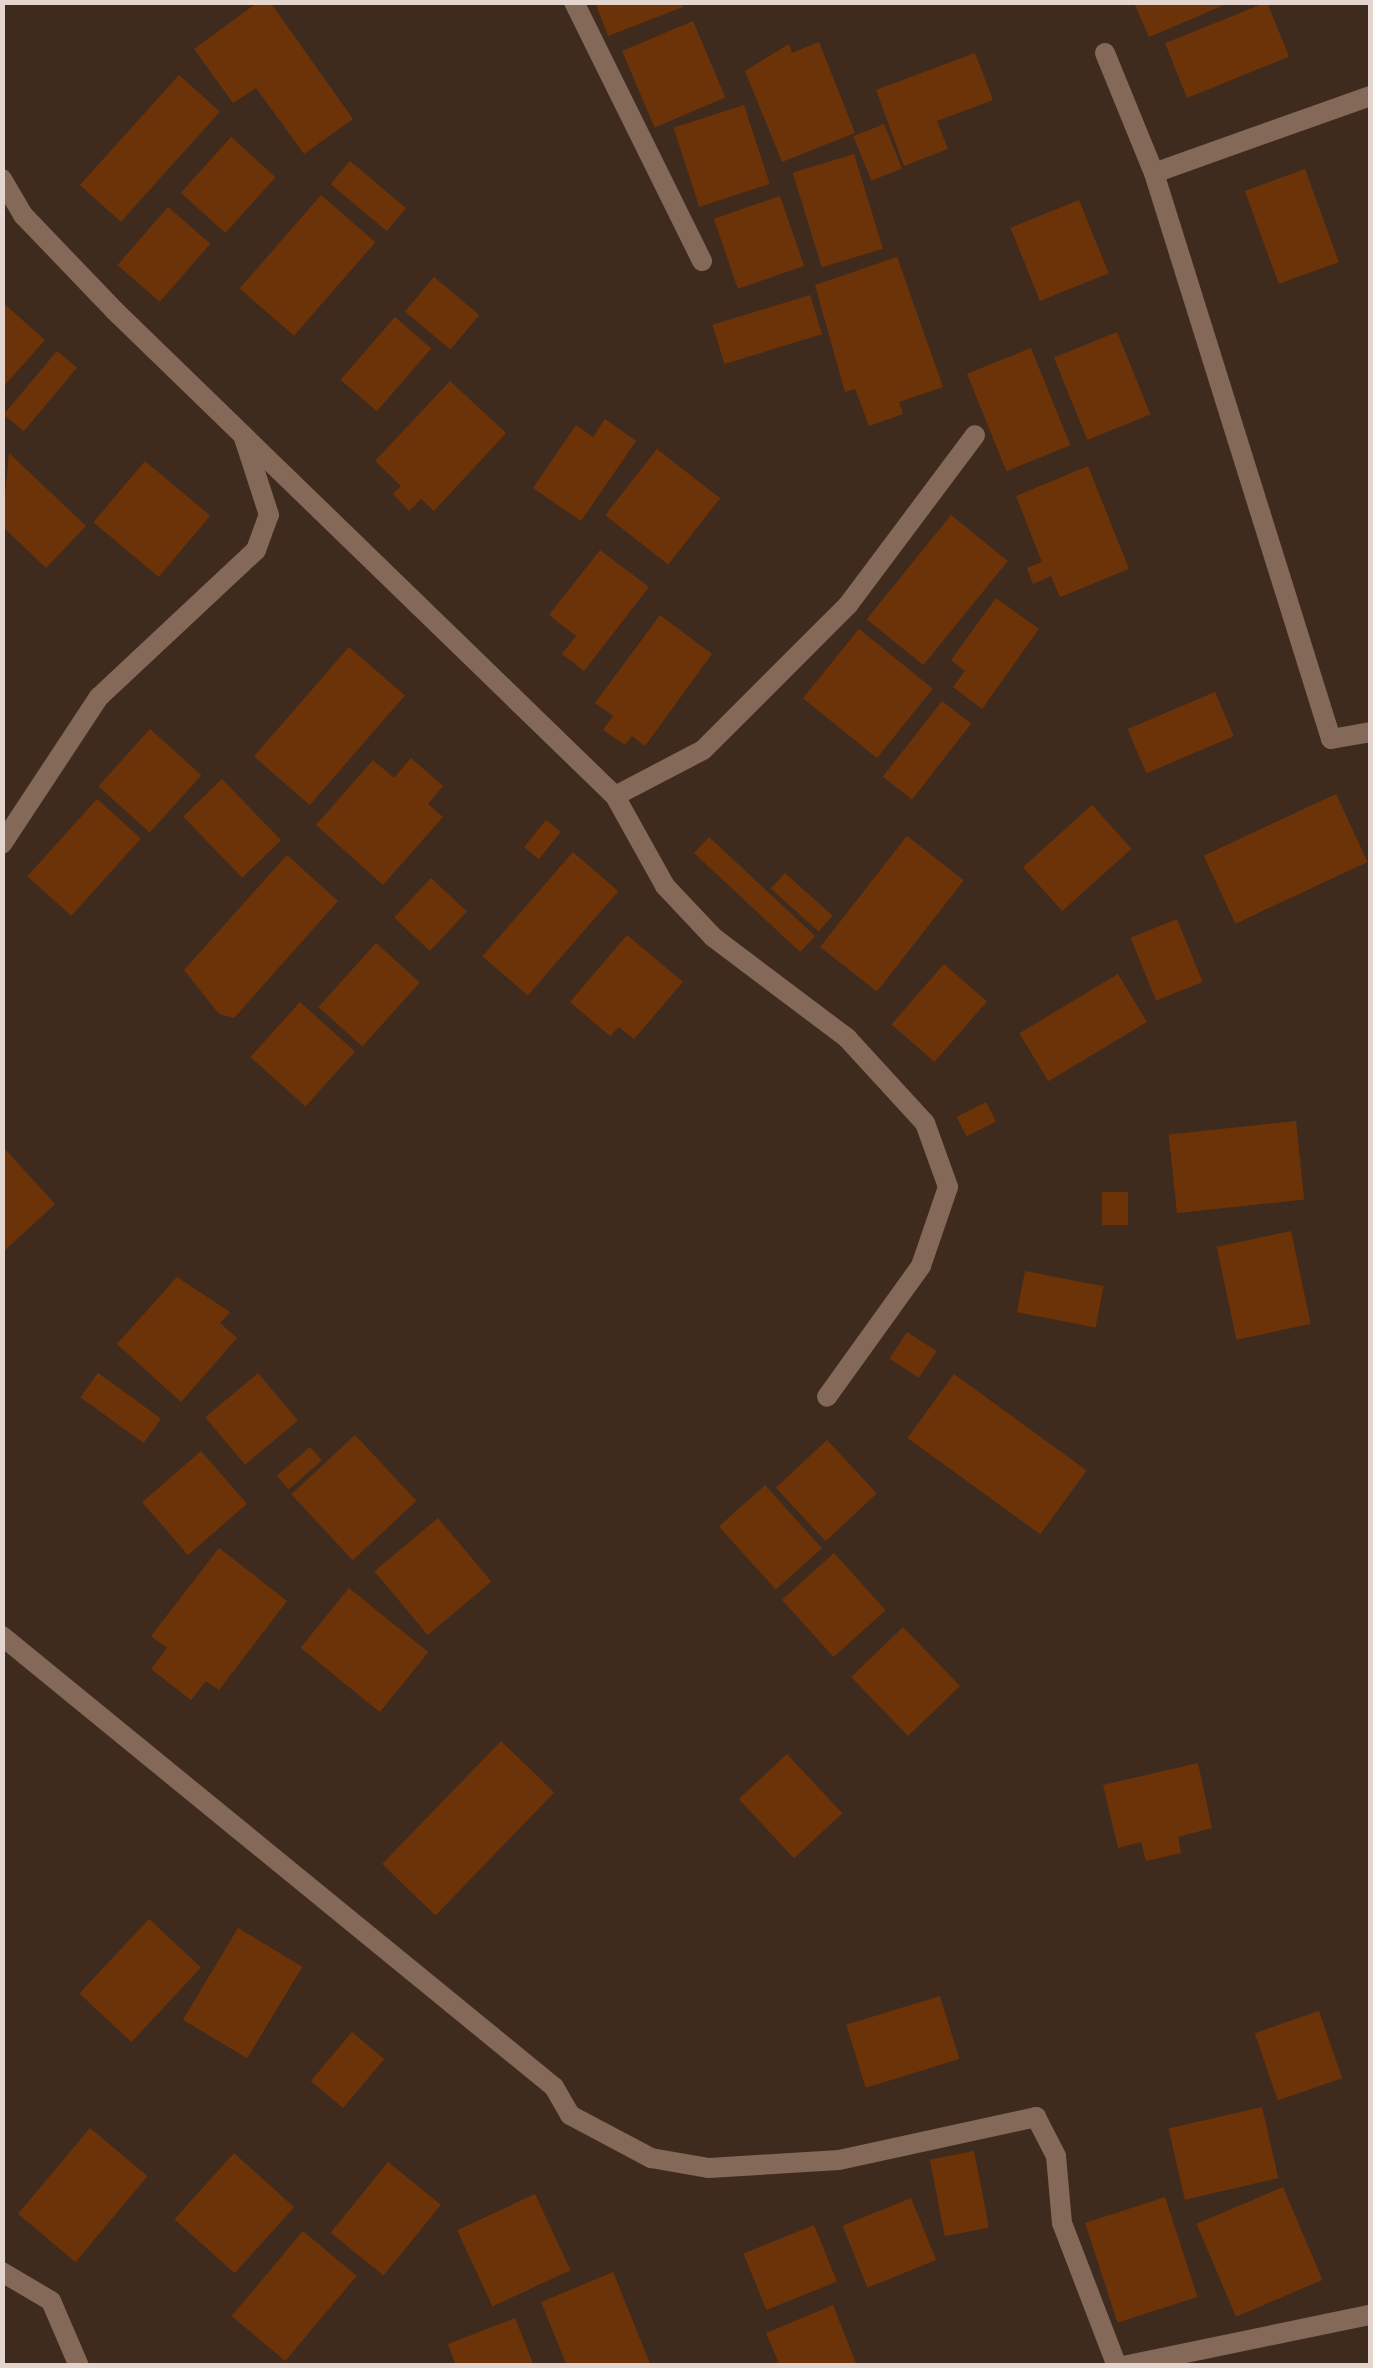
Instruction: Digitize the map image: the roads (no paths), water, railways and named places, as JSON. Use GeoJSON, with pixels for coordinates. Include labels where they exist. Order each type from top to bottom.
{"type":"FeatureCollection","features":[{"type":"Feature","properties":{"kind":"street"},"geometry":{"type":"LineString","coordinates":[[574,2],[702,261]]}},
{"type":"Feature","properties":{"kind":"street"},"geometry":{"type":"LineString","coordinates":[[1105,52],[1154,173],[1332,738],[1370,732]]}},
{"type":"Feature","properties":{"kind":"street"},"geometry":{"type":"LineString","coordinates":[[1154,173],[1370,96]]}},
{"type":"Feature","properties":{"kind":"street"},"geometry":{"type":"LineString","coordinates":[[2,179],[24,216],[615,796],[666,886],[713,937],[847,1038],[925,1123],[948,1187],[921,1266],[826,1397]]}},
{"type":"Feature","properties":{"kind":"street"},"geometry":{"type":"LineString","coordinates":[[615,796],[670,774],[716,737],[848,605],[975,435]]}},
{"type":"Feature","properties":{"kind":"street"},"geometry":{"type":"LineString","coordinates":[[2,844],[99,698],[256,550],[268,515],[244,436]]}},
{"type":"Feature","properties":{"kind":"street"},"geometry":{"type":"LineString","coordinates":[[6,1651],[554,2087],[570,2116],[651,2158],[709,2168],[839,2160],[1036,2117],[1056,2156],[1062,2223],[1120,2366],[1370,2315]]}},
{"type":"Feature","properties":{"kind":"street"},"geometry":{"type":"LineString","coordinates":[[2,2272],[51,2300],[79,2366]]}}]}
